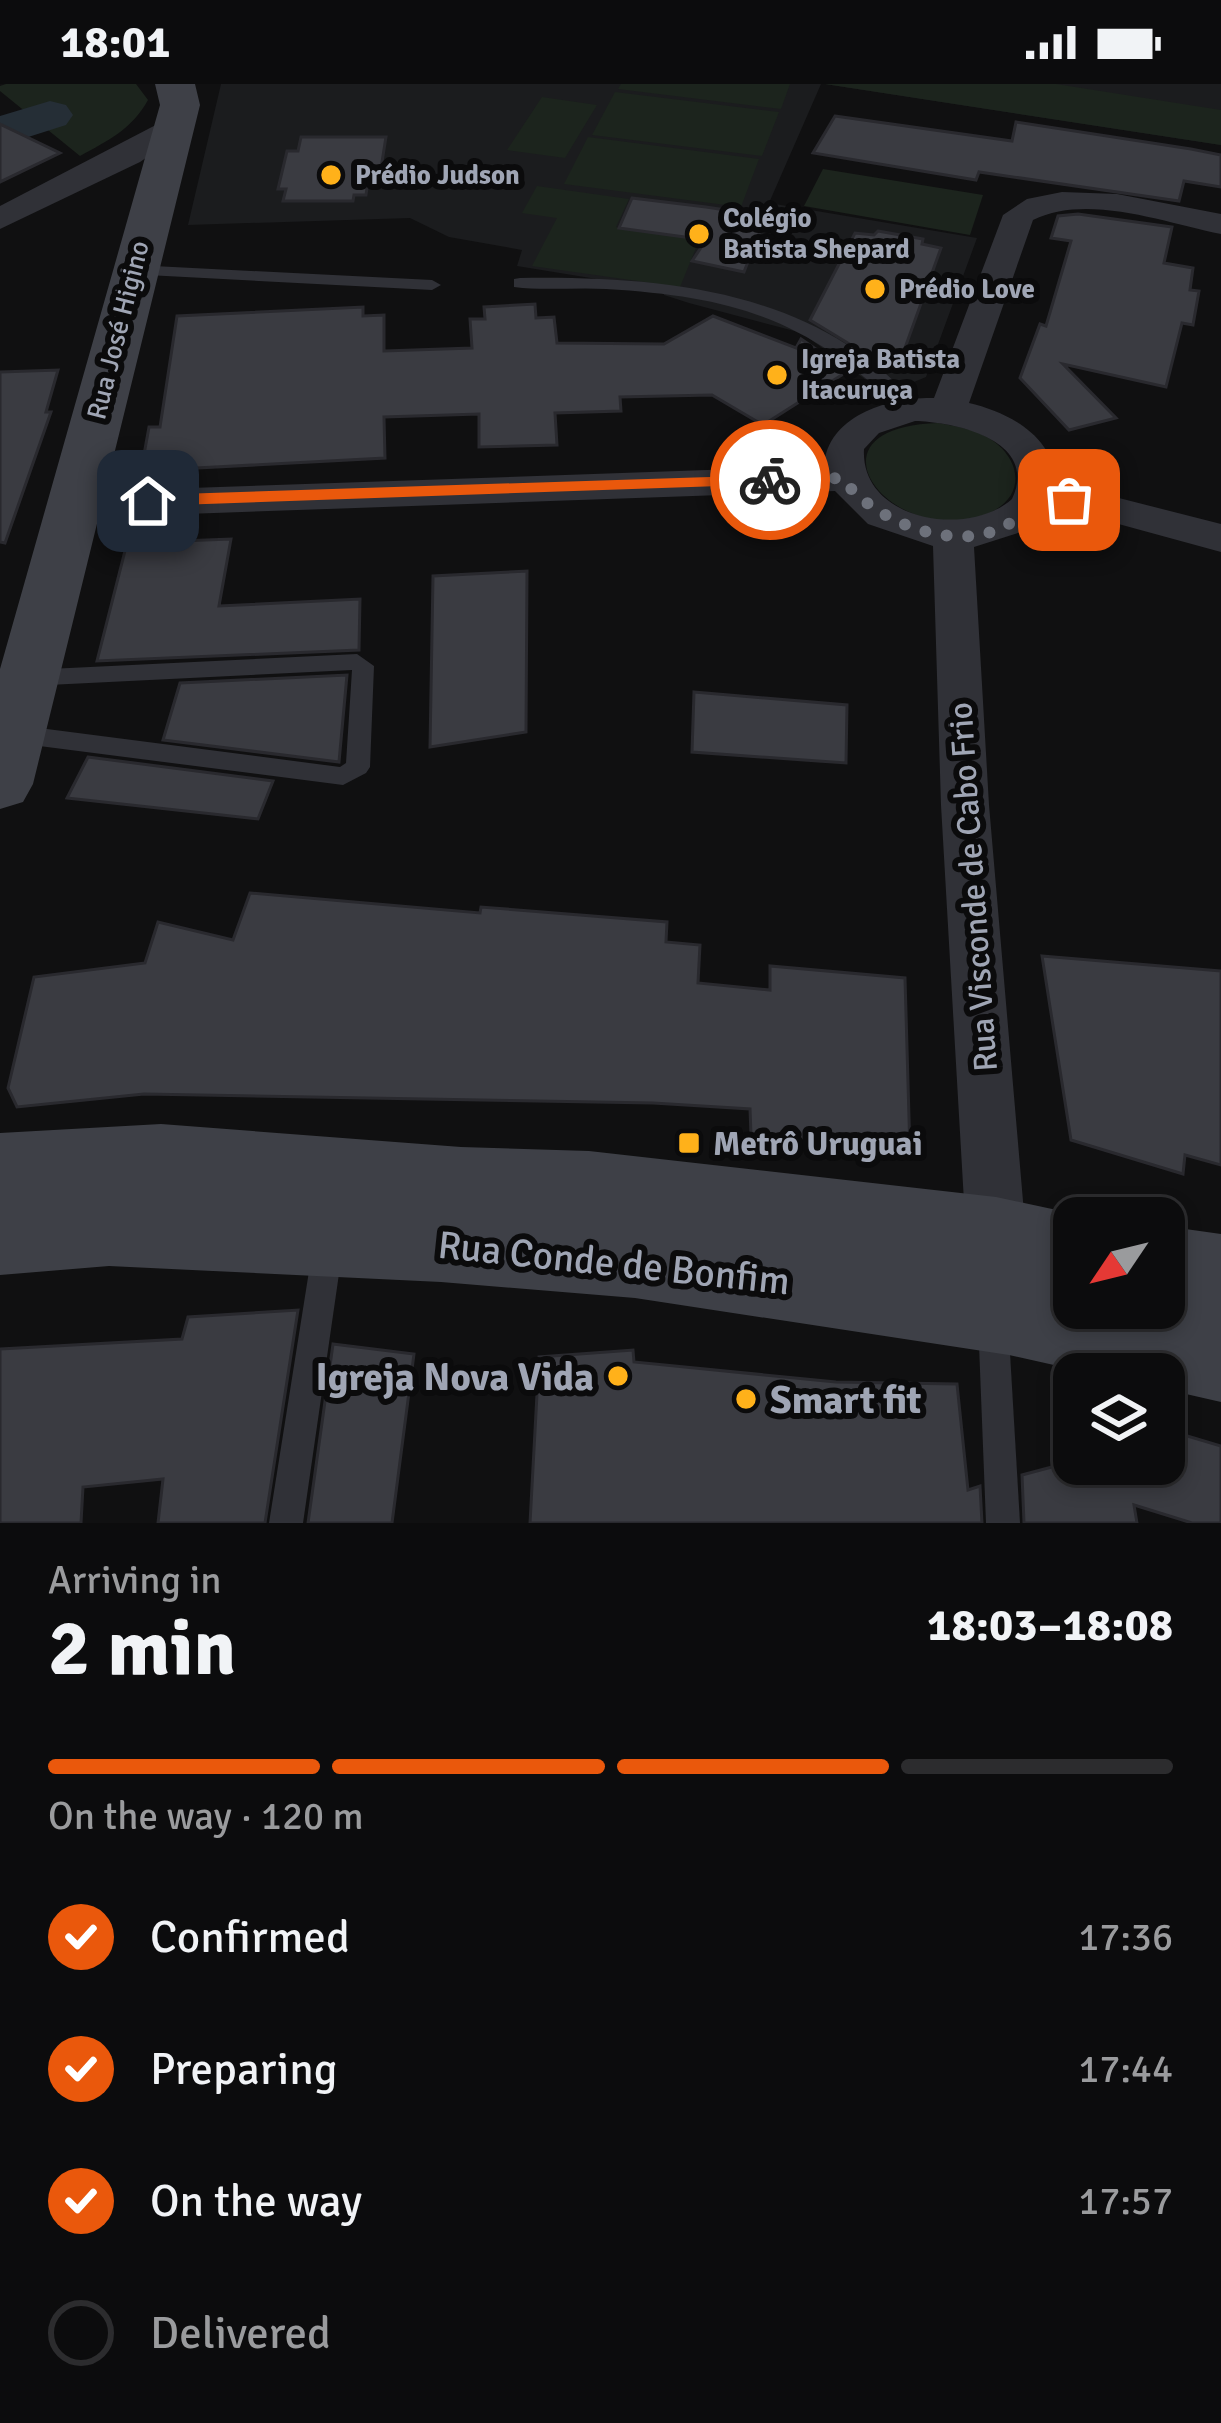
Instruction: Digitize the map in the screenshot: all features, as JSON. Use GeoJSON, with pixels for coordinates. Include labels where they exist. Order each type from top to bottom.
{"type":"FeatureCollection","features":[{"type":"Feature","properties":{"kind":"main road","name":"Rua José Higino"},"geometry":{"type":"LineString","coordinates":[[14,732],[175,94]]}},
{"type":"Feature","properties":{"kind":"main road","name":"Rua Conde de Bonfim"},"geometry":{"type":"LineString","coordinates":[[0,1170],[161,1161],[461,1186],[589,1189],[994,1273],[1125,1335],[1221,1359]]}},
{"type":"Feature","properties":{"kind":"main road","name":"Rua Conde de Bonfim"},"geometry":{"type":"LineString","coordinates":[[0,1236],[109,1227],[635,1258],[994,1273],[1053,1256]]}},
{"type":"Feature","properties":{"kind":"main road"},"geometry":{"type":"LineString","coordinates":[[1185,1269],[1221,1275]]}},
{"type":"Feature","properties":{"kind":"street"},"geometry":{"type":"LineString","coordinates":[[0,219],[129,154],[175,94]]}},
{"type":"Feature","properties":{"kind":"street"},"geometry":{"type":"LineString","coordinates":[[929,410],[1019,215],[1046,201],[1072,200],[1221,224]]}},
{"type":"Feature","properties":{"kind":"street"},"geometry":{"type":"LineString","coordinates":[[929,410],[978,416],[1005,431],[1037,470],[1039,490],[1031,507],[984,534],[953,537],[883,515],[858,499],[842,478],[838,456],[847,440],[865,424],[929,410]]}},
{"type":"Feature","properties":{"kind":"street"},"geometry":{"type":"LineString","coordinates":[[74,506],[842,478]]}},
{"type":"Feature","properties":{"kind":"street"},"geometry":{"type":"LineString","coordinates":[[1039,490],[1221,538]]}},
{"type":"Feature","properties":{"kind":"street","name":"Rua Visconde de Cabo Frio"},"geometry":{"type":"LineString","coordinates":[[953,537],[994,1273]]}},
{"type":"Feature","properties":{"kind":"lane"},"geometry":{"type":"LineString","coordinates":[[134,270],[432,286]]}},
{"type":"Feature","properties":{"kind":"lane"},"geometry":{"type":"LineString","coordinates":[[520,283],[620,286],[707,296],[777,316],[830,340],[929,410]]}},
{"type":"Feature","properties":{"kind":"lane"},"geometry":{"type":"LineString","coordinates":[[357,662],[363,666],[358,766],[343,776],[14,732],[357,662]]}},
{"type":"Feature","properties":{"kind":"lane"},"geometry":{"type":"LineString","coordinates":[[286,1523],[329,1238]]}},
{"type":"Feature","properties":{"kind":"lane"},"geometry":{"type":"LineString","coordinates":[[994,1273],[1004,1523]]}},
{"type":"Feature","properties":{"kind":"shaded area"},"geometry":{"type":"Polygon","coordinates":[[[6,84],[136,84],[148,100],[127,126],[80,156],[0,91],[6,84]]]}},
{"type":"Feature","properties":{"kind":"shaded area","name":"Colégio Batista Shepard"},"geometry":{"type":"Polygon","coordinates":[[[221,84],[821,84],[769,203],[977,238],[926,377],[897,389],[877,388],[802,333],[689,303],[664,295],[664,290],[517,266],[522,250],[449,237],[410,218],[188,225],[221,84]]]}},
{"type":"Feature","properties":{"kind":"shaded area"},"geometry":{"type":"Polygon","coordinates":[[[621,84],[790,84],[781,109],[618,89],[621,84]]]}},
{"type":"Feature","properties":{"kind":"shaded area"},"geometry":{"type":"Polygon","coordinates":[[[825,84],[1221,84],[1221,145],[825,84]]]}},
{"type":"Feature","properties":{"kind":"shaded area"},"geometry":{"type":"Polygon","coordinates":[[[825,84],[1056,84],[1221,110],[1221,145],[825,84]]]}},
{"type":"Feature","properties":{"kind":"shaded area"},"geometry":{"type":"Polygon","coordinates":[[[615,92],[779,112],[762,156],[592,135],[615,92]]]}},
{"type":"Feature","properties":{"kind":"shaded area"},"geometry":{"type":"Polygon","coordinates":[[[542,97],[597,105],[565,158],[507,150],[542,97]]]}},
{"type":"Feature","properties":{"kind":"shaded area"},"geometry":{"type":"Polygon","coordinates":[[[588,137],[759,159],[741,207],[564,184],[588,137]]]}},
{"type":"Feature","properties":{"kind":"shaded area"},"geometry":{"type":"Polygon","coordinates":[[[823,169],[983,195],[970,235],[804,206],[823,169]]]}},
{"type":"Feature","properties":{"kind":"shaded area"},"geometry":{"type":"Polygon","coordinates":[[[537,186],[629,199],[616,227],[700,238],[680,287],[532,266],[557,218],[522,213],[537,186]]]}},
{"type":"Feature","properties":{"kind":"shaded area"},"geometry":{"type":"Polygon","coordinates":[[[938,423],[978,433],[1006,453],[1013,464],[1014,488],[999,508],[949,521],[917,515],[891,501],[873,483],[866,463],[873,444],[896,429],[938,423]]]}},
{"type":"Feature","properties":{"kind":"building"},"geometry":{"type":"Polygon","coordinates":[[[835,116],[1012,141],[1016,122],[1191,149],[1221,155],[1221,187],[1184,181],[1179,201],[979,172],[976,180],[813,153],[835,116]]]}},
{"type":"Feature","properties":{"kind":"building"},"geometry":{"type":"Polygon","coordinates":[[[0,124],[60,153],[0,182],[0,124]]]}},
{"type":"Feature","properties":{"kind":"building","name":"Prédio Judson"},"geometry":{"type":"Polygon","coordinates":[[[301,137],[386,137],[379,181],[368,181],[366,195],[354,195],[353,201],[283,201],[286,189],[278,189],[287,151],[298,151],[301,137]]]}},
{"type":"Feature","properties":{"kind":"building"},"geometry":{"type":"Polygon","coordinates":[[[632,198],[766,216],[744,272],[692,261],[706,240],[619,228],[632,198]]]}},
{"type":"Feature","properties":{"kind":"building"},"geometry":{"type":"Polygon","coordinates":[[[1078,214],[1172,227],[1164,263],[1193,268],[1190,290],[1199,291],[1193,325],[1182,323],[1166,387],[1063,364],[1116,418],[1069,430],[1020,378],[1040,324],[1046,326],[1071,241],[1051,238],[1058,216],[1078,214]]]}},
{"type":"Feature","properties":{"kind":"building","name":"Prédio Love"},"geometry":{"type":"Polygon","coordinates":[[[878,231],[923,239],[922,244],[941,248],[901,359],[874,359],[810,320],[855,233],[874,235],[878,231]]]}},
{"type":"Feature","properties":{"kind":"building"},"geometry":{"type":"Polygon","coordinates":[[[535,304],[536,318],[554,317],[557,343],[664,344],[713,316],[796,348],[801,339],[848,371],[763,425],[712,395],[620,397],[621,411],[555,413],[557,445],[479,447],[479,414],[384,417],[385,458],[141,471],[149,427],[160,427],[177,316],[363,307],[363,316],[384,315],[384,351],[472,348],[470,319],[485,319],[484,307],[535,304]]]}},
{"type":"Feature","properties":{"kind":"building"},"geometry":{"type":"Polygon","coordinates":[[[58,370],[46,412],[51,412],[5,543],[0,542],[0,372],[58,370]]]}},
{"type":"Feature","properties":{"kind":"building"},"geometry":{"type":"Polygon","coordinates":[[[231,539],[219,606],[360,599],[359,650],[97,661],[127,543],[231,539]]]}},
{"type":"Feature","properties":{"kind":"building"},"geometry":{"type":"Polygon","coordinates":[[[527,571],[526,732],[430,747],[433,576],[527,571]]]}},
{"type":"Feature","properties":{"kind":"building"},"geometry":{"type":"Polygon","coordinates":[[[347,675],[339,762],[163,740],[180,683],[347,675]]]}},
{"type":"Feature","properties":{"kind":"building"},"geometry":{"type":"Polygon","coordinates":[[[694,692],[847,705],[846,763],[692,752],[694,692]]]}},
{"type":"Feature","properties":{"kind":"building"},"geometry":{"type":"Polygon","coordinates":[[[88,757],[273,781],[258,819],[67,798],[88,757]]]}},
{"type":"Feature","properties":{"kind":"building"},"geometry":{"type":"Polygon","coordinates":[[[250,893],[480,913],[481,907],[667,922],[666,942],[700,945],[698,983],[770,990],[770,966],[905,978],[910,1152],[751,1135],[750,1109],[653,1103],[144,1094],[17,1107],[8,1088],[34,977],[145,963],[158,922],[233,940],[250,893]]]}},
{"type":"Feature","properties":{"kind":"building"},"geometry":{"type":"Polygon","coordinates":[[[1042,956],[1221,971],[1221,1165],[1185,1155],[1183,1174],[1071,1140],[1042,956]]]}},
{"type":"Feature","properties":{"kind":"building"},"geometry":{"type":"Polygon","coordinates":[[[298,1310],[265,1523],[158,1523],[163,1479],[83,1487],[81,1523],[0,1523],[0,1349],[182,1339],[188,1317],[298,1310]]]}},
{"type":"Feature","properties":{"kind":"building"},"geometry":{"type":"Polygon","coordinates":[[[333,1344],[414,1354],[392,1523],[308,1523],[333,1344]]]}},
{"type":"Feature","properties":{"kind":"building"},"geometry":{"type":"Polygon","coordinates":[[[633,1350],[634,1362],[836,1382],[957,1384],[968,1490],[980,1486],[982,1523],[530,1523],[539,1357],[633,1350]]]}},
{"type":"Feature","properties":{"kind":"building"},"geometry":{"type":"Polygon","coordinates":[[[1185,1435],[1221,1446],[1221,1523],[1192,1523],[1134,1505],[1137,1523],[1024,1523],[1022,1475],[1053,1467],[1053,1485],[1185,1485],[1185,1435]]]}},
{"type":"Feature","properties":{"kind":"waterway"},"geometry":{"type":"LineString","coordinates":[[0,132],[50,115]]}},
{"type":"Feature","properties":{"kind":"way so far"},"geometry":{"type":"LineString","coordinates":[[770,480],[842,478],[858,499],[883,515],[953,537],[984,534],[1013,521],[1031,507],[1039,490],[1069,500]]}},
{"type":"Feature","properties":{"kind":"place","name":"Prédio Judson"},"geometry":{"type":"Point","coordinates":[331,175]}},
{"type":"Feature","properties":{"kind":"place","name":"Colégio Batista Shepard"},"geometry":{"type":"Point","coordinates":[699,234]}},
{"type":"Feature","properties":{"kind":"place","name":"Prédio Love"},"geometry":{"type":"Point","coordinates":[875,289]}},
{"type":"Feature","properties":{"kind":"place","name":"Igreja Batista Itacuruça"},"geometry":{"type":"Point","coordinates":[777,375]}},
{"type":"Feature","properties":{"kind":"place","name":"Metrô Uruguai"},"geometry":{"type":"Point","coordinates":[689,1143]}},
{"type":"Feature","properties":{"kind":"place","name":"Igreja Nova Vida"},"geometry":{"type":"Point","coordinates":[618,1376]}},
{"type":"Feature","properties":{"kind":"place","name":"Smart fit"},"geometry":{"type":"Point","coordinates":[746,1399]}},
{"type":"Feature","properties":{"kind":"route"},"geometry":{"type":"LineString","coordinates":[[148,501],[770,480]]}}]}
